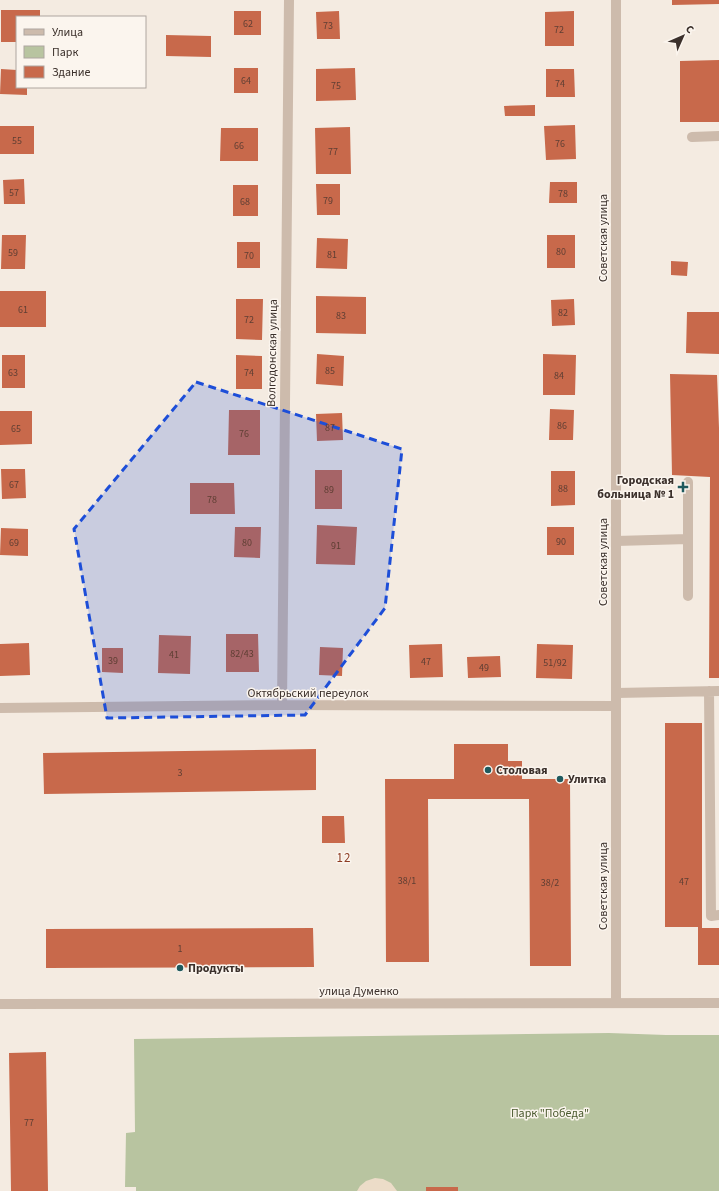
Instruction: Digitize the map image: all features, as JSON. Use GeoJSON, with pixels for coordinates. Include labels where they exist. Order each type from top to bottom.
{"type":"FeatureCollection","features":[{"type":"Feature","properties":{"kind":"street","name":"Волгодонская улица"},"geometry":{"type":"LineString","coordinates":[[282,705],[288,0]]}},
{"type":"Feature","properties":{"kind":"street","name":"Советская улица"},"geometry":{"type":"LineString","coordinates":[[616,0],[616,1003]]}},
{"type":"Feature","properties":{"kind":"street"},"geometry":{"type":"LineString","coordinates":[[692,137],[719,136]]}},
{"type":"Feature","properties":{"kind":"street"},"geometry":{"type":"LineString","coordinates":[[688,482],[688,596]]}},
{"type":"Feature","properties":{"kind":"street"},"geometry":{"type":"LineString","coordinates":[[616,541],[688,539]]}},
{"type":"Feature","properties":{"kind":"street"},"geometry":{"type":"LineString","coordinates":[[616,693],[714,691],[711,916],[719,915]]}},
{"type":"Feature","properties":{"kind":"street","name":"Октябрьский переулок"},"geometry":{"type":"LineString","coordinates":[[0,708],[282,705],[616,706]]}},
{"type":"Feature","properties":{"kind":"street","name":"улица Думенко"},"geometry":{"type":"LineString","coordinates":[[0,1004],[719,1003]]}},
{"type":"Feature","properties":{"kind":"highlighted area"},"geometry":{"type":"Polygon","coordinates":[[[196,382],[402,449],[385,608],[305,715],[107,718],[74,529],[196,382]]]}},
{"type":"Feature","properties":{"kind":"green space","name":"Парк \"Победа\""},"geometry":{"type":"Polygon","coordinates":[[[609,1033],[719,1035],[719,1191],[136,1191],[136,1187],[125,1187],[126,1133],[135,1132],[134,1039],[609,1033]]]}},
{"type":"Feature","properties":{"kind":"shaded area"},"geometry":{"type":"Polygon","coordinates":[[[375,1178],[383,1179],[391,1183],[397,1191],[357,1191],[366,1181],[375,1178]]]}},
{"type":"Feature","properties":{"kind":"building"},"geometry":{"type":"Polygon","coordinates":[[[672,0],[719,0],[719,4],[672,5],[672,0]]]}},
{"type":"Feature","properties":{"kind":"building"},"geometry":{"type":"Polygon","coordinates":[[[1,10],[40,10],[40,16],[16,16],[16,42],[1,42],[1,10]]]}},
{"type":"Feature","properties":{"kind":"building"},"geometry":{"type":"Polygon","coordinates":[[[234,11],[261,11],[261,35],[234,35],[234,11]]]}},
{"type":"Feature","properties":{"kind":"building"},"geometry":{"type":"Polygon","coordinates":[[[339,11],[340,39],[317,39],[316,12],[339,11]]]}},
{"type":"Feature","properties":{"kind":"building"},"geometry":{"type":"Polygon","coordinates":[[[574,11],[574,46],[545,46],[545,12],[574,11]]]}},
{"type":"Feature","properties":{"kind":"building"},"geometry":{"type":"Polygon","coordinates":[[[166,35],[211,36],[211,57],[166,56],[166,35]]]}},
{"type":"Feature","properties":{"kind":"building"},"geometry":{"type":"Polygon","coordinates":[[[719,60],[719,122],[680,122],[680,61],[719,60]]]}},
{"type":"Feature","properties":{"kind":"building"},"geometry":{"type":"Polygon","coordinates":[[[234,68],[258,68],[258,93],[234,93],[234,68]]]}},
{"type":"Feature","properties":{"kind":"building"},"geometry":{"type":"Polygon","coordinates":[[[355,68],[356,100],[316,101],[316,69],[355,68]]]}},
{"type":"Feature","properties":{"kind":"building"},"geometry":{"type":"Polygon","coordinates":[[[1,69],[16,70],[16,88],[27,88],[27,95],[0,94],[1,69]]]}},
{"type":"Feature","properties":{"kind":"building"},"geometry":{"type":"Polygon","coordinates":[[[546,69],[574,69],[575,97],[546,97],[546,69]]]}},
{"type":"Feature","properties":{"kind":"building"},"geometry":{"type":"Polygon","coordinates":[[[535,105],[535,116],[505,116],[504,106],[535,105]]]}},
{"type":"Feature","properties":{"kind":"building"},"geometry":{"type":"Polygon","coordinates":[[[575,125],[576,159],[546,160],[544,126],[575,125]]]}},
{"type":"Feature","properties":{"kind":"building"},"geometry":{"type":"Polygon","coordinates":[[[0,126],[34,126],[34,154],[0,154],[0,126]]]}},
{"type":"Feature","properties":{"kind":"building"},"geometry":{"type":"Polygon","coordinates":[[[350,127],[351,174],[316,174],[315,128],[350,127]]]}},
{"type":"Feature","properties":{"kind":"building"},"geometry":{"type":"Polygon","coordinates":[[[221,128],[258,128],[258,161],[220,161],[221,128]]]}},
{"type":"Feature","properties":{"kind":"building"},"geometry":{"type":"Polygon","coordinates":[[[24,179],[25,204],[4,204],[3,180],[24,179]]]}},
{"type":"Feature","properties":{"kind":"building"},"geometry":{"type":"Polygon","coordinates":[[[550,182],[577,182],[577,203],[549,203],[550,182]]]}},
{"type":"Feature","properties":{"kind":"building"},"geometry":{"type":"Polygon","coordinates":[[[316,184],[340,184],[340,215],[317,215],[316,184]]]}},
{"type":"Feature","properties":{"kind":"building"},"geometry":{"type":"Polygon","coordinates":[[[233,185],[258,185],[258,216],[233,216],[233,185]]]}},
{"type":"Feature","properties":{"kind":"building"},"geometry":{"type":"Polygon","coordinates":[[[2,235],[26,235],[25,269],[1,269],[2,235]]]}},
{"type":"Feature","properties":{"kind":"building"},"geometry":{"type":"Polygon","coordinates":[[[547,235],[575,235],[575,268],[547,268],[547,235]]]}},
{"type":"Feature","properties":{"kind":"building"},"geometry":{"type":"Polygon","coordinates":[[[317,238],[348,239],[347,269],[316,268],[317,238]]]}},
{"type":"Feature","properties":{"kind":"building"},"geometry":{"type":"Polygon","coordinates":[[[237,242],[260,242],[260,268],[237,268],[237,242]]]}},
{"type":"Feature","properties":{"kind":"building"},"geometry":{"type":"Polygon","coordinates":[[[671,261],[688,262],[687,276],[671,275],[671,261]]]}},
{"type":"Feature","properties":{"kind":"building"},"geometry":{"type":"Polygon","coordinates":[[[0,291],[46,291],[46,327],[0,327],[0,291]]]}},
{"type":"Feature","properties":{"kind":"building"},"geometry":{"type":"Polygon","coordinates":[[[316,296],[366,297],[366,334],[316,333],[316,296]]]}},
{"type":"Feature","properties":{"kind":"building"},"geometry":{"type":"Polygon","coordinates":[[[236,299],[263,299],[262,340],[236,339],[236,299]]]}},
{"type":"Feature","properties":{"kind":"building"},"geometry":{"type":"Polygon","coordinates":[[[574,299],[575,325],[552,326],[551,300],[574,299]]]}},
{"type":"Feature","properties":{"kind":"building"},"geometry":{"type":"Polygon","coordinates":[[[687,312],[719,312],[719,354],[686,353],[687,312]]]}},
{"type":"Feature","properties":{"kind":"building"},"geometry":{"type":"Polygon","coordinates":[[[317,354],[344,356],[343,386],[316,384],[317,354]]]}},
{"type":"Feature","properties":{"kind":"building"},"geometry":{"type":"Polygon","coordinates":[[[543,354],[576,355],[575,395],[543,395],[543,354]]]}},
{"type":"Feature","properties":{"kind":"building"},"geometry":{"type":"Polygon","coordinates":[[[2,355],[25,355],[25,388],[2,388],[2,355]]]}},
{"type":"Feature","properties":{"kind":"building"},"geometry":{"type":"Polygon","coordinates":[[[236,355],[262,356],[262,389],[236,389],[236,355]]]}},
{"type":"Feature","properties":{"kind":"building"},"geometry":{"type":"Polygon","coordinates":[[[670,374],[717,375],[719,428],[719,678],[709,678],[710,477],[672,475],[670,374]]]}},
{"type":"Feature","properties":{"kind":"building"},"geometry":{"type":"Polygon","coordinates":[[[550,409],[574,410],[573,440],[549,440],[550,409]]]}},
{"type":"Feature","properties":{"kind":"building"},"geometry":{"type":"Polygon","coordinates":[[[229,410],[260,410],[260,455],[228,455],[229,410]]]}},
{"type":"Feature","properties":{"kind":"building"},"geometry":{"type":"Polygon","coordinates":[[[0,411],[32,411],[32,444],[0,445],[0,411]]]}},
{"type":"Feature","properties":{"kind":"building"},"geometry":{"type":"Polygon","coordinates":[[[342,413],[343,440],[317,441],[316,414],[342,413]]]}},
{"type":"Feature","properties":{"kind":"building"},"geometry":{"type":"Polygon","coordinates":[[[1,469],[25,469],[26,498],[2,499],[1,469]]]}},
{"type":"Feature","properties":{"kind":"building"},"geometry":{"type":"Polygon","coordinates":[[[315,470],[342,470],[342,509],[315,509],[315,470]]]}},
{"type":"Feature","properties":{"kind":"building"},"geometry":{"type":"Polygon","coordinates":[[[551,471],[575,471],[575,505],[551,506],[551,471]]]}},
{"type":"Feature","properties":{"kind":"building"},"geometry":{"type":"Polygon","coordinates":[[[190,483],[234,483],[235,514],[190,514],[190,483]]]}},
{"type":"Feature","properties":{"kind":"building"},"geometry":{"type":"Polygon","coordinates":[[[317,525],[357,527],[355,565],[316,564],[317,525]]]}},
{"type":"Feature","properties":{"kind":"building"},"geometry":{"type":"Polygon","coordinates":[[[235,527],[261,527],[260,558],[234,557],[235,527]]]}},
{"type":"Feature","properties":{"kind":"building"},"geometry":{"type":"Polygon","coordinates":[[[547,527],[574,527],[574,555],[547,555],[547,527]]]}},
{"type":"Feature","properties":{"kind":"building"},"geometry":{"type":"Polygon","coordinates":[[[1,528],[28,529],[28,556],[0,555],[1,528]]]}},
{"type":"Feature","properties":{"kind":"building"},"geometry":{"type":"Polygon","coordinates":[[[226,634],[258,634],[259,672],[226,672],[226,634]]]}},
{"type":"Feature","properties":{"kind":"building"},"geometry":{"type":"Polygon","coordinates":[[[159,635],[191,636],[190,674],[158,673],[159,635]]]}},
{"type":"Feature","properties":{"kind":"building"},"geometry":{"type":"Polygon","coordinates":[[[29,643],[30,675],[0,676],[0,644],[29,643]]]}},
{"type":"Feature","properties":{"kind":"building"},"geometry":{"type":"Polygon","coordinates":[[[442,644],[443,677],[410,678],[409,645],[442,644]]]}},
{"type":"Feature","properties":{"kind":"building"},"geometry":{"type":"Polygon","coordinates":[[[537,644],[573,645],[572,679],[536,678],[537,644]]]}},
{"type":"Feature","properties":{"kind":"building"},"geometry":{"type":"Polygon","coordinates":[[[320,647],[343,648],[342,676],[319,675],[320,647]]]}},
{"type":"Feature","properties":{"kind":"building"},"geometry":{"type":"Polygon","coordinates":[[[102,648],[123,648],[123,673],[102,672],[102,648]]]}},
{"type":"Feature","properties":{"kind":"building"},"geometry":{"type":"Polygon","coordinates":[[[500,656],[501,677],[468,678],[467,657],[500,656]]]}},
{"type":"Feature","properties":{"kind":"building"},"geometry":{"type":"Polygon","coordinates":[[[665,723],[702,723],[702,928],[719,928],[719,965],[698,965],[698,927],[665,927],[665,723]]]}},
{"type":"Feature","properties":{"kind":"building"},"geometry":{"type":"Polygon","coordinates":[[[454,744],[508,744],[508,761],[522,761],[522,779],[570,779],[571,966],[530,966],[529,799],[428,799],[429,962],[386,962],[385,779],[454,779],[454,744]]]}},
{"type":"Feature","properties":{"kind":"building"},"geometry":{"type":"Polygon","coordinates":[[[316,749],[316,790],[44,794],[43,753],[316,749]]]}},
{"type":"Feature","properties":{"kind":"building"},"geometry":{"type":"Polygon","coordinates":[[[322,816],[344,816],[345,843],[322,843],[322,816]]]}},
{"type":"Feature","properties":{"kind":"building"},"geometry":{"type":"Polygon","coordinates":[[[313,928],[314,967],[46,968],[46,929],[313,928]]]}},
{"type":"Feature","properties":{"kind":"building"},"geometry":{"type":"Polygon","coordinates":[[[46,1052],[48,1191],[11,1191],[9,1053],[46,1052]]]}},
{"type":"Feature","properties":{"kind":"building"},"geometry":{"type":"Polygon","coordinates":[[[426,1187],[458,1187],[458,1191],[426,1191],[426,1187]]]}},
{"type":"Feature","properties":{"kind":"place","name":"Городская больница № 1"},"geometry":{"type":"Point","coordinates":[683,487]}},
{"type":"Feature","properties":{"kind":"place","name":"Столовая"},"geometry":{"type":"Point","coordinates":[488,770]}},
{"type":"Feature","properties":{"kind":"place","name":"Улитка"},"geometry":{"type":"Point","coordinates":[560,779]}},
{"type":"Feature","properties":{"kind":"place","name":"Продукты"},"geometry":{"type":"Point","coordinates":[180,968]}},
{"type":"Feature","properties":{"kind":"district","name":"12"},"geometry":{"type":"Point","coordinates":[344,857]}}]}
